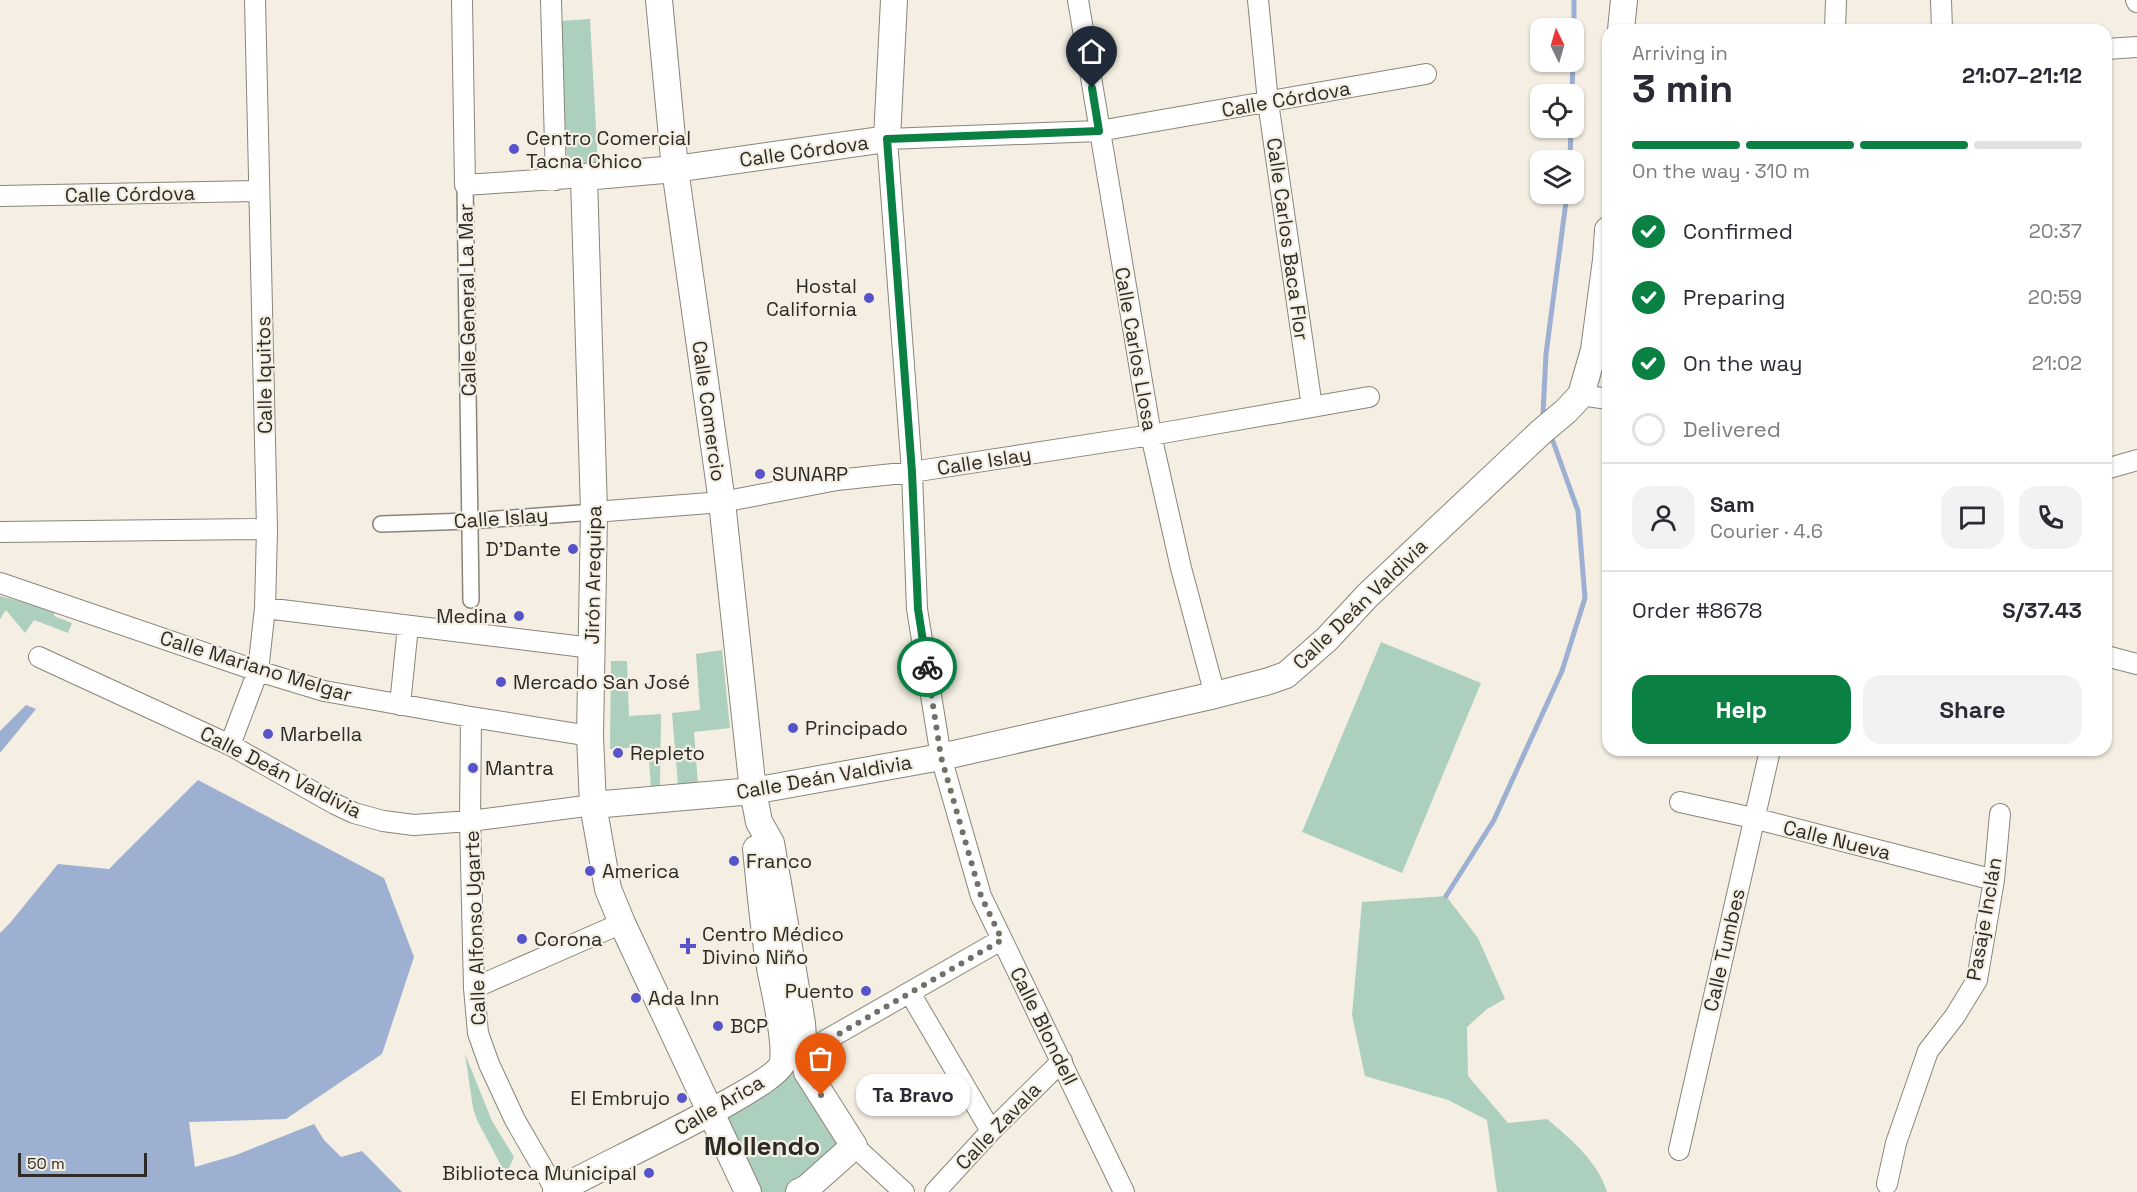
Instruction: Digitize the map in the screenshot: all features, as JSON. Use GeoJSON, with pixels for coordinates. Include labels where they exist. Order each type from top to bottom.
{"type":"FeatureCollection","features":[{"type":"Feature","properties":{"kind":"street","name":"Calle Iquitos"},"geometry":{"type":"LineString","coordinates":[[230,745],[258,671],[264,608],[267,529],[255,0]]}},
{"type":"Feature","properties":{"kind":"street","name":"Calle General La Mar"},"geometry":{"type":"LineString","coordinates":[[462,0],[471,600]]}},
{"type":"Feature","properties":{"kind":"street"},"geometry":{"type":"LineString","coordinates":[[551,0],[556,180]]}},
{"type":"Feature","properties":{"kind":"street","name":"Calle Comercio"},"geometry":{"type":"LineString","coordinates":[[659,0],[675,169],[722,502],[753,791],[759,822],[771,843],[802,1023],[794,1058],[807,1072],[854,1146],[904,1192]]}},
{"type":"Feature","properties":{"kind":"street","name":"Calle Blondell"},"geometry":{"type":"LineString","coordinates":[[894,0],[887,139],[912,472],[918,609],[941,757],[981,896],[1124,1192]]}},
{"type":"Feature","properties":{"kind":"street","name":"Calle Carlos Llosa"},"geometry":{"type":"LineString","coordinates":[[1078,0],[1151,435],[1181,568],[1215,695]]}},
{"type":"Feature","properties":{"kind":"street","name":"Calle Carlos Baca Flor"},"geometry":{"type":"LineString","coordinates":[[1258,0],[1268,102],[1312,407]]}},
{"type":"Feature","properties":{"kind":"street"},"geometry":{"type":"LineString","coordinates":[[1622,24],[1624,0]]}},
{"type":"Feature","properties":{"kind":"street"},"geometry":{"type":"LineString","coordinates":[[1835,24],[1836,0]]}},
{"type":"Feature","properties":{"kind":"street"},"geometry":{"type":"LineString","coordinates":[[1941,0],[1942,24]]}},
{"type":"Feature","properties":{"kind":"street"},"geometry":{"type":"LineString","coordinates":[[2112,49],[2137,47]]}},
{"type":"Feature","properties":{"kind":"street","name":"Calle Córdova"},"geometry":{"type":"LineString","coordinates":[[465,185],[556,180],[675,169],[887,139],[1099,131],[1426,74]]}},
{"type":"Feature","properties":{"kind":"street","name":"Jirón Arequipa"},"geometry":{"type":"LineString","coordinates":[[584,177],[594,512],[590,736],[593,806],[608,889],[748,1192]]}},
{"type":"Feature","properties":{"kind":"street","name":"Calle Córdova"},"geometry":{"type":"LineString","coordinates":[[0,196],[259,191]]}},
{"type":"Feature","properties":{"kind":"street"},"geometry":{"type":"LineString","coordinates":[[1602,290],[1594,350],[1573,403],[1602,400]]}},
{"type":"Feature","properties":{"kind":"street","name":"Calle Islay"},"geometry":{"type":"LineString","coordinates":[[381,524],[722,502],[837,480],[912,472],[1151,435],[1369,397]]}},
{"type":"Feature","properties":{"kind":"street","name":"Calle Deán Valdivia"},"geometry":{"type":"LineString","coordinates":[[39,657],[230,745],[335,804],[354,813],[383,821],[414,825],[470,821],[593,806],[753,791],[941,757],[1215,695],[1286,675],[1573,403]]}},
{"type":"Feature","properties":{"kind":"street"},"geometry":{"type":"LineString","coordinates":[[2112,467],[2137,460]]}},
{"type":"Feature","properties":{"kind":"street"},"geometry":{"type":"LineString","coordinates":[[0,532],[267,529]]}},
{"type":"Feature","properties":{"kind":"street","name":"Calle Mariano Melgar"},"geometry":{"type":"LineString","coordinates":[[0,583],[258,671],[324,691],[590,736]]}},
{"type":"Feature","properties":{"kind":"street"},"geometry":{"type":"LineString","coordinates":[[264,608],[592,648]]}},
{"type":"Feature","properties":{"kind":"street"},"geometry":{"type":"LineString","coordinates":[[400,705],[408,626]]}},
{"type":"Feature","properties":{"kind":"street"},"geometry":{"type":"LineString","coordinates":[[2112,658],[2137,664]]}},
{"type":"Feature","properties":{"kind":"street","name":"Calle Alfonso Ugarte"},"geometry":{"type":"LineString","coordinates":[[471,717],[470,821],[474,988],[478,1033],[489,1064],[515,1120],[556,1192]]}},
{"type":"Feature","properties":{"kind":"street","name":"Calle Tumbes"},"geometry":{"type":"LineString","coordinates":[[1679,1150],[1768,756]]}},
{"type":"Feature","properties":{"kind":"street","name":"Calle Nueva"},"geometry":{"type":"LineString","coordinates":[[1680,802],[1753,818],[1994,880]]}},
{"type":"Feature","properties":{"kind":"street","name":"Pasaje Inclán"},"geometry":{"type":"LineString","coordinates":[[1887,1184],[1896,1143],[1929,1051],[1955,1016],[1977,980],[1994,880],[2000,814]]}},
{"type":"Feature","properties":{"kind":"street"},"geometry":{"type":"LineString","coordinates":[[474,988],[622,923]]}},
{"type":"Feature","properties":{"kind":"street","name":"Calle Arica"},"geometry":{"type":"LineString","coordinates":[[556,1192],[711,1112],[759,1084],[794,1058],[1002,940]]}},
{"type":"Feature","properties":{"kind":"street"},"geometry":{"type":"LineString","coordinates":[[910,993],[992,1131]]}},
{"type":"Feature","properties":{"kind":"street","name":"Calle Zavala"},"geometry":{"type":"LineString","coordinates":[[935,1192],[1062,1061]]}},
{"type":"Feature","properties":{"kind":"street"},"geometry":{"type":"LineString","coordinates":[[799,1192],[807,1188],[854,1146]]}},
{"type":"Feature","properties":{"kind":"green space"},"geometry":{"type":"Polygon","coordinates":[[[590,19],[598,165],[576,167],[567,160],[560,21],[590,19]]]}},
{"type":"Feature","properties":{"kind":"green space"},"geometry":{"type":"Polygon","coordinates":[[[0,596],[54,610],[54,616],[72,623],[68,633],[34,620],[25,633],[6,610],[0,619],[0,596]]]}},
{"type":"Feature","properties":{"kind":"green space"},"geometry":{"type":"Polygon","coordinates":[[[1381,642],[1481,683],[1402,873],[1302,832],[1381,642]]]}},
{"type":"Feature","properties":{"kind":"green space"},"geometry":{"type":"Polygon","coordinates":[[[722,650],[730,728],[694,732],[698,784],[678,785],[672,713],[700,710],[696,654],[722,650]]]}},
{"type":"Feature","properties":{"kind":"green space"},"geometry":{"type":"Polygon","coordinates":[[[611,661],[627,661],[629,716],[661,714],[660,786],[651,788],[648,747],[610,749],[611,661]]]}},
{"type":"Feature","properties":{"kind":"green space"},"geometry":{"type":"Polygon","coordinates":[[[1446,896],[1478,938],[1505,999],[1487,1009],[1467,1027],[1468,1076],[1508,1123],[1547,1119],[1590,1161],[1607,1192],[1497,1192],[1487,1120],[1448,1100],[1365,1076],[1352,1015],[1362,902],[1446,896]]]}},
{"type":"Feature","properties":{"kind":"green space"},"geometry":{"type":"Polygon","coordinates":[[[465,1054],[492,1121],[514,1157],[506,1175],[477,1120],[465,1054]]]}},
{"type":"Feature","properties":{"kind":"green space"},"geometry":{"type":"Polygon","coordinates":[[[804,1054],[847,1133],[799,1192],[748,1192],[711,1112],[804,1054]]]}},
{"type":"Feature","properties":{"kind":"water"},"geometry":{"type":"Polygon","coordinates":[[[26,705],[36,709],[0,753],[0,731],[26,705]]]}},
{"type":"Feature","properties":{"kind":"water"},"geometry":{"type":"Polygon","coordinates":[[[198,780],[384,878],[414,957],[382,1054],[286,1119],[189,1122],[195,1167],[236,1155],[314,1124],[324,1140],[341,1157],[362,1151],[402,1192],[0,1192],[0,933],[58,864],[109,869],[198,780]]]}},
{"type":"Feature","properties":{"kind":"waterway"},"geometry":{"type":"LineString","coordinates":[[1574,0],[1574,18]]}},
{"type":"Feature","properties":{"kind":"waterway"},"geometry":{"type":"LineString","coordinates":[[1572,84],[1573,72]]}},
{"type":"Feature","properties":{"kind":"waterway"},"geometry":{"type":"LineString","coordinates":[[1570,150],[1571,138]]}},
{"type":"Feature","properties":{"kind":"waterway"},"geometry":{"type":"LineString","coordinates":[[1545,418],[1543,413],[1546,354],[1566,204]]}},
{"type":"Feature","properties":{"kind":"waterway"},"geometry":{"type":"LineString","coordinates":[[1446,896],[1494,820],[1562,671],[1585,598],[1578,511],[1550,433]]}},
{"type":"Feature","properties":{"kind":"way so far"},"geometry":{"type":"LineString","coordinates":[[821,1095],[807,1072],[804,1054],[1002,940],[981,896],[941,757],[927,667]]}},
{"type":"Feature","properties":{"kind":"place","name":"Centro Comercial Tacna Chico"},"geometry":{"type":"Point","coordinates":[514,149]}},
{"type":"Feature","properties":{"kind":"place","name":"Hostal California"},"geometry":{"type":"Point","coordinates":[869,298]}},
{"type":"Feature","properties":{"kind":"place","name":"SUNARP"},"geometry":{"type":"Point","coordinates":[760,474]}},
{"type":"Feature","properties":{"kind":"place","name":"D'Dante"},"geometry":{"type":"Point","coordinates":[573,549]}},
{"type":"Feature","properties":{"kind":"place","name":"Medina"},"geometry":{"type":"Point","coordinates":[519,616]}},
{"type":"Feature","properties":{"kind":"place","name":"Mercado San José"},"geometry":{"type":"Point","coordinates":[501,682]}},
{"type":"Feature","properties":{"kind":"place","name":"Principado"},"geometry":{"type":"Point","coordinates":[793,728]}},
{"type":"Feature","properties":{"kind":"place","name":"Marbella"},"geometry":{"type":"Point","coordinates":[268,734]}},
{"type":"Feature","properties":{"kind":"place","name":"Repleto"},"geometry":{"type":"Point","coordinates":[618,753]}},
{"type":"Feature","properties":{"kind":"place","name":"Mantra"},"geometry":{"type":"Point","coordinates":[473,768]}},
{"type":"Feature","properties":{"kind":"place","name":"Franco"},"geometry":{"type":"Point","coordinates":[734,861]}},
{"type":"Feature","properties":{"kind":"place","name":"America"},"geometry":{"type":"Point","coordinates":[590,871]}},
{"type":"Feature","properties":{"kind":"place","name":"Corona"},"geometry":{"type":"Point","coordinates":[522,939]}},
{"type":"Feature","properties":{"kind":"place","name":"Centro Médico Divino Niño"},"geometry":{"type":"Point","coordinates":[688,946]}},
{"type":"Feature","properties":{"kind":"place","name":"Puento"},"geometry":{"type":"Point","coordinates":[866,991]}},
{"type":"Feature","properties":{"kind":"place","name":"Ada Inn"},"geometry":{"type":"Point","coordinates":[636,998]}},
{"type":"Feature","properties":{"kind":"place","name":"BCP"},"geometry":{"type":"Point","coordinates":[718,1026]}},
{"type":"Feature","properties":{"kind":"place","name":"Ta Bravo"},"geometry":{"type":"Point","coordinates":[821,1095]}},
{"type":"Feature","properties":{"kind":"place","name":"El Embrujo"},"geometry":{"type":"Point","coordinates":[682,1098]}},
{"type":"Feature","properties":{"kind":"place","name":"Biblioteca Municipal"},"geometry":{"type":"Point","coordinates":[649,1173]}},
{"type":"Feature","properties":{"kind":"district","name":"Mollendo"},"geometry":{"type":"Point","coordinates":[762,1146]}},
{"type":"Feature","properties":{"kind":"route"},"geometry":{"type":"LineString","coordinates":[[927,667],[918,609],[912,472],[887,139],[1099,131],[1092,88]]}}]}
